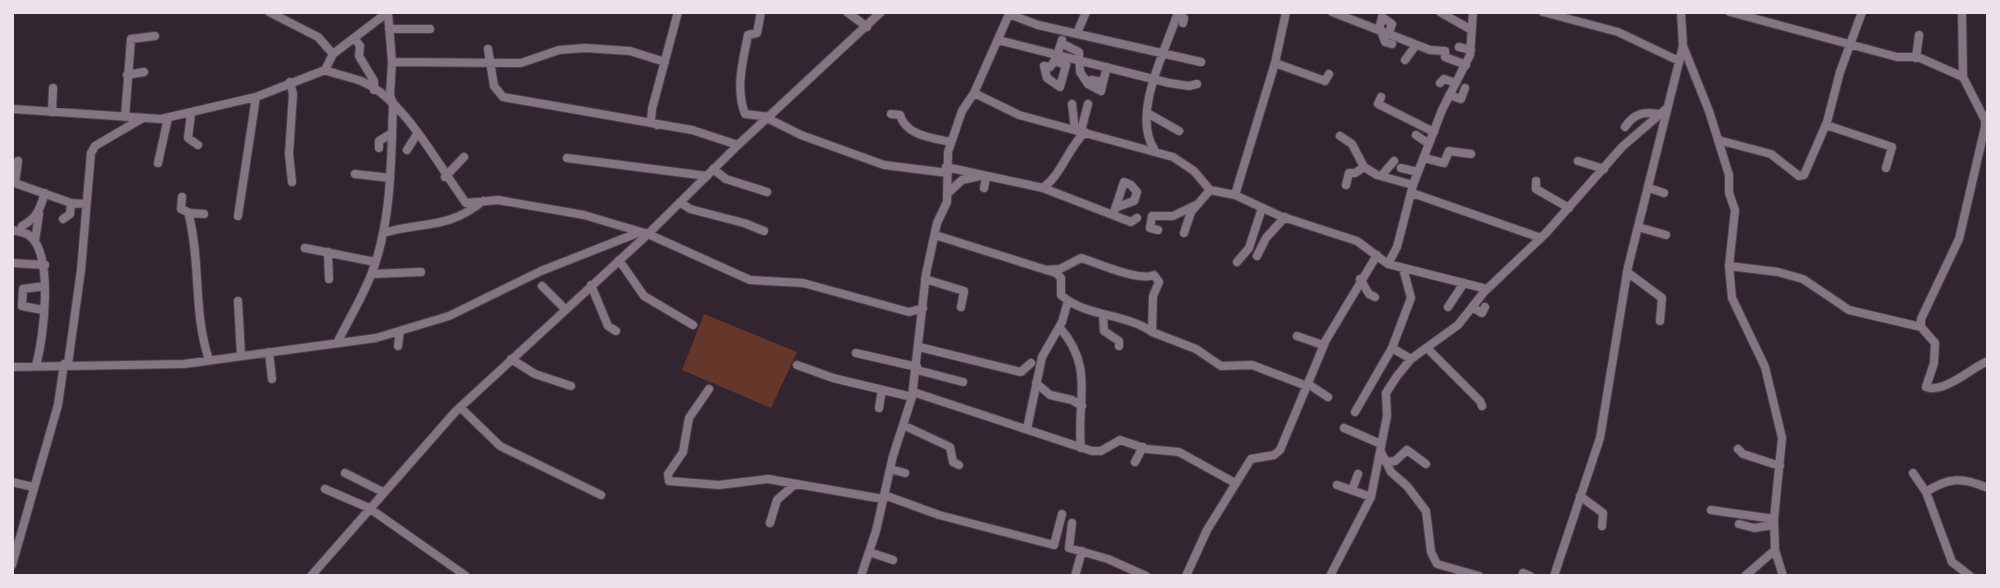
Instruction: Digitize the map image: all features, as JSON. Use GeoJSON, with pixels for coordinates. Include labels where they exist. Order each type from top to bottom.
{"type":"FeatureCollection","features":[{"type":"Feature","properties":{"kind":"street"},"geometry":{"type":"LineString","coordinates":[[269,12],[318,37],[333,54]]}},
{"type":"Feature","properties":{"kind":"street"},"geometry":{"type":"LineString","coordinates":[[657,125],[651,121],[652,109],[678,12]]}},
{"type":"Feature","properties":{"kind":"street"},"geometry":{"type":"LineString","coordinates":[[761,12],[757,33],[748,35],[740,78],[745,114],[770,118],[802,135],[884,165],[947,170],[1043,188],[1115,211],[1131,222],[1137,218]]}},
{"type":"Feature","properties":{"kind":"street"},"geometry":{"type":"LineString","coordinates":[[847,12],[867,27]]}},
{"type":"Feature","properties":{"kind":"street"},"geometry":{"type":"LineString","coordinates":[[311,576],[460,407],[881,12]]}},
{"type":"Feature","properties":{"kind":"street"},"geometry":{"type":"LineString","coordinates":[[1077,33],[1086,12]]}},
{"type":"Feature","properties":{"kind":"street"},"geometry":{"type":"LineString","coordinates":[[1235,195],[1275,63],[1286,12]]}},
{"type":"Feature","properties":{"kind":"street"},"geometry":{"type":"LineString","coordinates":[[1332,12],[1416,45],[1445,51],[1445,57],[1466,65]]}},
{"type":"Feature","properties":{"kind":"street"},"geometry":{"type":"LineString","coordinates":[[1440,12],[1471,28]]}},
{"type":"Feature","properties":{"kind":"street"},"geometry":{"type":"LineString","coordinates":[[1388,264],[1402,233],[1413,184],[1423,158],[1455,83],[1466,65],[1471,50],[1473,12]]}},
{"type":"Feature","properties":{"kind":"street"},"geometry":{"type":"LineString","coordinates":[[1543,12],[1618,32],[1679,61]]}},
{"type":"Feature","properties":{"kind":"street"},"geometry":{"type":"LineString","coordinates":[[1681,12],[1683,46],[1718,139],[1735,210],[1729,266],[1732,298],[1765,367],[1782,438],[1774,522],[1775,550],[1783,576]]}},
{"type":"Feature","properties":{"kind":"street"},"geometry":{"type":"LineString","coordinates":[[1730,12],[1763,17],[1849,45],[1897,57],[1916,58],[1963,77]]}},
{"type":"Feature","properties":{"kind":"street"},"geometry":{"type":"LineString","coordinates":[[1718,139],[1771,154],[1802,177],[1826,125],[1849,45],[1862,12]]}},
{"type":"Feature","properties":{"kind":"street"},"geometry":{"type":"LineString","coordinates":[[1921,327],[1925,306],[1959,239],[1987,121],[1963,77],[1962,12]]}},
{"type":"Feature","properties":{"kind":"street"},"geometry":{"type":"LineString","coordinates":[[324,70],[333,54],[388,13]]}},
{"type":"Feature","properties":{"kind":"street"},"geometry":{"type":"LineString","coordinates":[[337,343],[372,274],[383,233],[390,178],[393,104],[390,94],[392,62],[388,13]]}},
{"type":"Feature","properties":{"kind":"street"},"geometry":{"type":"LineString","coordinates":[[861,576],[913,395],[925,279],[947,194],[951,142],[962,111],[974,93],[1009,13],[1077,33],[1201,62]]}},
{"type":"Feature","properties":{"kind":"street"},"geometry":{"type":"LineString","coordinates":[[1154,149],[1148,136],[1152,79],[1177,14],[1184,18],[1183,23]]}},
{"type":"Feature","properties":{"kind":"street"},"geometry":{"type":"LineString","coordinates":[[1454,27],[1471,28]]}},
{"type":"Feature","properties":{"kind":"street"},"geometry":{"type":"LineString","coordinates":[[389,29],[430,29]]}},
{"type":"Feature","properties":{"kind":"street"},"geometry":{"type":"LineString","coordinates":[[1383,31],[1385,42],[1392,44]]}},
{"type":"Feature","properties":{"kind":"street"},"geometry":{"type":"LineString","coordinates":[[1916,58],[1919,35]]}},
{"type":"Feature","properties":{"kind":"street"},"geometry":{"type":"LineString","coordinates":[[125,117],[131,39],[155,36]]}},
{"type":"Feature","properties":{"kind":"street"},"geometry":{"type":"LineString","coordinates":[[355,39],[360,46],[359,56],[374,81],[374,90]]}},
{"type":"Feature","properties":{"kind":"street"},"geometry":{"type":"LineString","coordinates":[[998,40],[1056,58],[1078,60],[1189,86],[1198,84]]}},
{"type":"Feature","properties":{"kind":"street"},"geometry":{"type":"LineString","coordinates":[[1056,58],[1061,41],[1077,49],[1080,72],[1088,84],[1091,80],[1103,82],[1107,68]]}},
{"type":"Feature","properties":{"kind":"street"},"geometry":{"type":"LineString","coordinates":[[1405,60],[1416,45]]}},
{"type":"Feature","properties":{"kind":"street"},"geometry":{"type":"LineString","coordinates":[[1554,576],[1600,438],[1627,272],[1683,46]]}},
{"type":"Feature","properties":{"kind":"street"},"geometry":{"type":"LineString","coordinates":[[1459,47],[1471,50]]}},
{"type":"Feature","properties":{"kind":"street"},"geometry":{"type":"LineString","coordinates":[[392,62],[521,64],[559,50],[585,48],[631,51],[665,62]]}},
{"type":"Feature","properties":{"kind":"street"},"geometry":{"type":"LineString","coordinates":[[488,49],[488,65],[494,86],[503,97],[692,130],[738,145]]}},
{"type":"Feature","properties":{"kind":"street"},"geometry":{"type":"LineString","coordinates":[[1275,63],[1325,81],[1329,74]]}},
{"type":"Feature","properties":{"kind":"street"},"geometry":{"type":"LineString","coordinates":[[12,109],[141,119],[168,118],[256,97],[324,70],[360,81],[393,104],[466,204],[482,201],[513,202],[584,215],[644,233],[750,280],[803,282],[909,312],[923,308]]}},
{"type":"Feature","properties":{"kind":"street"},"geometry":{"type":"LineString","coordinates":[[127,75],[144,72]]}},
{"type":"Feature","properties":{"kind":"street"},"geometry":{"type":"LineString","coordinates":[[1440,83],[1444,79],[1455,83]]}},
{"type":"Feature","properties":{"kind":"street"},"geometry":{"type":"LineString","coordinates":[[290,82],[293,94],[289,154],[292,182]]}},
{"type":"Feature","properties":{"kind":"street"},"geometry":{"type":"LineString","coordinates":[[52,112],[53,88]]}},
{"type":"Feature","properties":{"kind":"street"},"geometry":{"type":"LineString","coordinates":[[1449,96],[1461,99],[1465,88]]}},
{"type":"Feature","properties":{"kind":"street"},"geometry":{"type":"LineString","coordinates":[[974,93],[1019,115],[1125,145],[1154,149],[1194,171],[1210,190],[1235,195],[1285,217],[1357,241],[1388,264],[1487,289]]}},
{"type":"Feature","properties":{"kind":"street"},"geometry":{"type":"LineString","coordinates":[[238,216],[256,97]]}},
{"type":"Feature","properties":{"kind":"street"},"geometry":{"type":"LineString","coordinates":[[1381,97],[1378,104],[1434,132]]}},
{"type":"Feature","properties":{"kind":"street"},"geometry":{"type":"LineString","coordinates":[[1072,104],[1080,131]]}},
{"type":"Feature","properties":{"kind":"street"},"geometry":{"type":"LineString","coordinates":[[1043,188],[1054,179],[1080,131],[1088,104]]}},
{"type":"Feature","properties":{"kind":"street"},"geometry":{"type":"LineString","coordinates":[[1330,576],[1371,497],[1387,416],[1386,393],[1411,359],[1458,325],[1487,289],[1541,238],[1622,147],[1667,107]]}},
{"type":"Feature","properties":{"kind":"street"},"geometry":{"type":"LineString","coordinates":[[1625,127],[1634,116],[1646,112],[1658,114]]}},
{"type":"Feature","properties":{"kind":"street"},"geometry":{"type":"LineString","coordinates":[[191,114],[188,138],[198,145]]}},
{"type":"Feature","properties":{"kind":"street"},"geometry":{"type":"LineString","coordinates":[[891,114],[900,115],[912,131],[951,142]]}},
{"type":"Feature","properties":{"kind":"street"},"geometry":{"type":"LineString","coordinates":[[1149,114],[1179,131]]}},
{"type":"Feature","properties":{"kind":"street"},"geometry":{"type":"LineString","coordinates":[[158,163],[168,118]]}},
{"type":"Feature","properties":{"kind":"street"},"geometry":{"type":"LineString","coordinates":[[12,565],[58,405],[66,364],[81,270],[91,153],[95,146],[141,119]]}},
{"type":"Feature","properties":{"kind":"street"},"geometry":{"type":"LineString","coordinates":[[1826,125],[1892,147],[1886,168]]}},
{"type":"Feature","properties":{"kind":"street"},"geometry":{"type":"LineString","coordinates":[[379,148],[379,141],[392,133]]}},
{"type":"Feature","properties":{"kind":"street"},"geometry":{"type":"LineString","coordinates":[[407,150],[416,134]]}},
{"type":"Feature","properties":{"kind":"street"},"geometry":{"type":"LineString","coordinates":[[1416,135],[1429,144]]}},
{"type":"Feature","properties":{"kind":"street"},"geometry":{"type":"LineString","coordinates":[[1340,136],[1352,144],[1364,167],[1381,176],[1413,184]]}},
{"type":"Feature","properties":{"kind":"street"},"geometry":{"type":"LineString","coordinates":[[1423,158],[1444,163],[1449,151],[1471,154]]}},
{"type":"Feature","properties":{"kind":"street"},"geometry":{"type":"LineString","coordinates":[[445,177],[464,157]]}},
{"type":"Feature","properties":{"kind":"street"},"geometry":{"type":"LineString","coordinates":[[567,158],[707,176]]}},
{"type":"Feature","properties":{"kind":"street"},"geometry":{"type":"LineString","coordinates":[[18,160],[14,182],[71,203],[86,204]]}},
{"type":"Feature","properties":{"kind":"street"},"geometry":{"type":"LineString","coordinates":[[1578,161],[1604,169]]}},
{"type":"Feature","properties":{"kind":"street"},"geometry":{"type":"LineString","coordinates":[[1381,176],[1397,165],[1418,172]]}},
{"type":"Feature","properties":{"kind":"street"},"geometry":{"type":"LineString","coordinates":[[1346,185],[1349,173],[1355,173],[1364,167]]}},
{"type":"Feature","properties":{"kind":"street"},"geometry":{"type":"LineString","coordinates":[[713,169],[726,179],[767,192]]}},
{"type":"Feature","properties":{"kind":"street"},"geometry":{"type":"LineString","coordinates":[[355,174],[390,178]]}},
{"type":"Feature","properties":{"kind":"street"},"geometry":{"type":"LineString","coordinates":[[983,176],[984,188]]}},
{"type":"Feature","properties":{"kind":"street"},"geometry":{"type":"LineString","coordinates":[[947,194],[962,180],[983,176]]}},
{"type":"Feature","properties":{"kind":"street"},"geometry":{"type":"LineString","coordinates":[[1536,181],[1536,189],[1569,208]]}},
{"type":"Feature","properties":{"kind":"street"},"geometry":{"type":"LineString","coordinates":[[1649,188],[1664,193]]}},
{"type":"Feature","properties":{"kind":"street"},"geometry":{"type":"LineString","coordinates":[[1184,233],[1198,204],[1210,190]]}},
{"type":"Feature","properties":{"kind":"street"},"geometry":{"type":"LineString","coordinates":[[35,241],[45,193]]}},
{"type":"Feature","properties":{"kind":"street"},"geometry":{"type":"LineString","coordinates":[[1410,197],[1415,194],[1541,238]]}},
{"type":"Feature","properties":{"kind":"street"},"geometry":{"type":"LineString","coordinates":[[182,197],[181,209],[204,214]]}},
{"type":"Feature","properties":{"kind":"street"},"geometry":{"type":"LineString","coordinates":[[383,233],[448,222],[468,213],[482,201]]}},
{"type":"Feature","properties":{"kind":"street"},"geometry":{"type":"LineString","coordinates":[[680,202],[690,209],[737,220],[764,231]]}},
{"type":"Feature","properties":{"kind":"street"},"geometry":{"type":"LineString","coordinates":[[63,219],[70,214],[71,203]]}},
{"type":"Feature","properties":{"kind":"street"},"geometry":{"type":"LineString","coordinates":[[1158,230],[1150,228],[1152,216],[1173,216],[1198,204]]}},
{"type":"Feature","properties":{"kind":"street"},"geometry":{"type":"LineString","coordinates":[[1237,262],[1249,248],[1262,208]]}},
{"type":"Feature","properties":{"kind":"street"},"geometry":{"type":"LineString","coordinates":[[16,231],[40,212]]}},
{"type":"Feature","properties":{"kind":"street"},"geometry":{"type":"LineString","coordinates":[[190,213],[198,259],[195,280],[198,306],[209,360]]}},
{"type":"Feature","properties":{"kind":"street"},"geometry":{"type":"LineString","coordinates":[[1257,256],[1266,237],[1285,217]]}},
{"type":"Feature","properties":{"kind":"street"},"geometry":{"type":"LineString","coordinates":[[1637,227],[1666,235]]}},
{"type":"Feature","properties":{"kind":"street"},"geometry":{"type":"LineString","coordinates":[[16,231],[27,233],[35,241],[45,265],[43,334],[36,365]]}},
{"type":"Feature","properties":{"kind":"street"},"geometry":{"type":"LineString","coordinates":[[12,367],[184,364],[337,343],[400,331],[449,316],[541,271],[644,233]]}},
{"type":"Feature","properties":{"kind":"street"},"geometry":{"type":"LineString","coordinates":[[935,235],[1046,270],[1061,278],[1059,287],[1068,301],[1103,315],[1132,320],[1152,332],[1196,349],[1221,366],[1252,365],[1307,385],[1328,397]]}},
{"type":"Feature","properties":{"kind":"street"},"geometry":{"type":"LineString","coordinates":[[305,248],[375,262]]}},
{"type":"Feature","properties":{"kind":"street"},"geometry":{"type":"LineString","coordinates":[[328,252],[329,279]]}},
{"type":"Feature","properties":{"kind":"street"},"geometry":{"type":"LineString","coordinates":[[1186,576],[1206,530],[1251,459],[1274,455],[1280,450],[1324,345],[1360,279],[1377,255]]}},
{"type":"Feature","properties":{"kind":"street"},"geometry":{"type":"LineString","coordinates":[[1046,270],[1060,270],[1081,258],[1129,274],[1149,278],[1154,275],[1159,282],[1153,296],[1152,332]]}},
{"type":"Feature","properties":{"kind":"street"},"geometry":{"type":"LineString","coordinates":[[619,260],[644,296],[693,325]]}},
{"type":"Feature","properties":{"kind":"street"},"geometry":{"type":"LineString","coordinates":[[12,263],[45,265]]}},
{"type":"Feature","properties":{"kind":"street"},"geometry":{"type":"LineString","coordinates":[[1729,266],[1803,279],[1849,310],[1921,327],[1935,342],[1934,363],[1926,381],[1927,388],[1951,382],[1988,361]]}},
{"type":"Feature","properties":{"kind":"street"},"geometry":{"type":"LineString","coordinates":[[1355,412],[1392,348],[1411,298],[1403,268]]}},
{"type":"Feature","properties":{"kind":"street"},"geometry":{"type":"LineString","coordinates":[[372,274],[421,272]]}},
{"type":"Feature","properties":{"kind":"street"},"geometry":{"type":"LineString","coordinates":[[1627,272],[1662,298],[1660,321]]}},
{"type":"Feature","properties":{"kind":"street"},"geometry":{"type":"LineString","coordinates":[[925,279],[964,291],[961,307]]}},
{"type":"Feature","properties":{"kind":"street"},"geometry":{"type":"LineString","coordinates":[[1360,279],[1369,294],[1375,297]]}},
{"type":"Feature","properties":{"kind":"street"},"geometry":{"type":"LineString","coordinates":[[1448,307],[1464,283]]}},
{"type":"Feature","properties":{"kind":"street"},"geometry":{"type":"LineString","coordinates":[[591,285],[608,326],[616,331]]}},
{"type":"Feature","properties":{"kind":"street"},"geometry":{"type":"LineString","coordinates":[[12,287],[23,289],[44,286]]}},
{"type":"Feature","properties":{"kind":"street"},"geometry":{"type":"LineString","coordinates":[[542,286],[565,309]]}},
{"type":"Feature","properties":{"kind":"street"},"geometry":{"type":"LineString","coordinates":[[23,289],[23,306],[43,310]]}},
{"type":"Feature","properties":{"kind":"street"},"geometry":{"type":"LineString","coordinates":[[238,301],[241,355]]}},
{"type":"Feature","properties":{"kind":"street"},"geometry":{"type":"LineString","coordinates":[[1027,429],[1042,358],[1060,328],[1068,301]]}},
{"type":"Feature","properties":{"kind":"street"},"geometry":{"type":"LineString","coordinates":[[1472,307],[1482,313],[1485,307]]}},
{"type":"Feature","properties":{"kind":"street"},"geometry":{"type":"LineString","coordinates":[[1103,315],[1104,331],[1119,341],[1119,346]]}},
{"type":"Feature","properties":{"kind":"street"},"geometry":{"type":"LineString","coordinates":[[1060,328],[1073,345],[1084,388],[1081,448]]}},
{"type":"Feature","properties":{"kind":"street"},"geometry":{"type":"LineString","coordinates":[[398,346],[400,331]]}},
{"type":"Feature","properties":{"kind":"street"},"geometry":{"type":"LineString","coordinates":[[1297,336],[1324,345]]}},
{"type":"Feature","properties":{"kind":"street"},"geometry":{"type":"LineString","coordinates":[[919,347],[1021,372],[1031,363]]}},
{"type":"Feature","properties":{"kind":"street"},"geometry":{"type":"LineString","coordinates":[[1392,348],[1411,359]]}},
{"type":"Feature","properties":{"kind":"street"},"geometry":{"type":"LineString","coordinates":[[1427,348],[1482,406]]}},
{"type":"Feature","properties":{"kind":"street"},"geometry":{"type":"LineString","coordinates":[[270,352],[272,379]]}},
{"type":"Feature","properties":{"kind":"street"},"geometry":{"type":"LineString","coordinates":[[856,353],[963,382]]}},
{"type":"Feature","properties":{"kind":"street"},"geometry":{"type":"LineString","coordinates":[[511,359],[535,374],[571,386]]}},
{"type":"Feature","properties":{"kind":"street"},"geometry":{"type":"LineString","coordinates":[[797,365],[882,390],[913,395],[958,410],[983,414],[1081,448],[1101,451],[1120,440],[1143,447],[1179,452],[1235,483]]}},
{"type":"Feature","properties":{"kind":"street"},"geometry":{"type":"LineString","coordinates":[[1036,383],[1049,395],[1072,400],[1082,406]]}},
{"type":"Feature","properties":{"kind":"street"},"geometry":{"type":"LineString","coordinates":[[709,389],[689,418],[683,452],[673,465],[669,481],[719,485],[768,480],[883,497],[939,515],[1054,545],[1062,514]]}},
{"type":"Feature","properties":{"kind":"street"},"geometry":{"type":"LineString","coordinates":[[879,408],[882,390]]}},
{"type":"Feature","properties":{"kind":"street"},"geometry":{"type":"LineString","coordinates":[[460,407],[500,446],[601,495]]}},
{"type":"Feature","properties":{"kind":"street"},"geometry":{"type":"LineString","coordinates":[[905,426],[950,447],[953,462],[959,465]]}},
{"type":"Feature","properties":{"kind":"street"},"geometry":{"type":"LineString","coordinates":[[1344,428],[1381,448],[1391,472],[1407,486],[1426,511],[1431,552],[1437,564],[1479,576]]}},
{"type":"Feature","properties":{"kind":"street"},"geometry":{"type":"LineString","coordinates":[[1135,462],[1143,447]]}},
{"type":"Feature","properties":{"kind":"street"},"geometry":{"type":"LineString","coordinates":[[1738,449],[1743,454],[1780,466]]}},
{"type":"Feature","properties":{"kind":"street"},"geometry":{"type":"LineString","coordinates":[[1386,462],[1395,461],[1407,450],[1426,464]]}},
{"type":"Feature","properties":{"kind":"street"},"geometry":{"type":"LineString","coordinates":[[890,469],[905,474]]}},
{"type":"Feature","properties":{"kind":"street"},"geometry":{"type":"LineString","coordinates":[[345,473],[383,492]]}},
{"type":"Feature","properties":{"kind":"street"},"geometry":{"type":"LineString","coordinates":[[1913,473],[1926,492],[1952,562],[1970,576]]}},
{"type":"Feature","properties":{"kind":"street"},"geometry":{"type":"LineString","coordinates":[[1352,490],[1358,474]]}},
{"type":"Feature","properties":{"kind":"street"},"geometry":{"type":"LineString","coordinates":[[1926,492],[1950,479],[1971,481],[1988,488]]}},
{"type":"Feature","properties":{"kind":"street"},"geometry":{"type":"LineString","coordinates":[[12,482],[33,486]]}},
{"type":"Feature","properties":{"kind":"street"},"geometry":{"type":"LineString","coordinates":[[770,523],[778,500],[795,484]]}},
{"type":"Feature","properties":{"kind":"street"},"geometry":{"type":"LineString","coordinates":[[1337,485],[1371,497]]}},
{"type":"Feature","properties":{"kind":"street"},"geometry":{"type":"LineString","coordinates":[[325,489],[369,508],[466,576]]}},
{"type":"Feature","properties":{"kind":"street"},"geometry":{"type":"LineString","coordinates":[[1580,496],[1603,513],[1602,526]]}},
{"type":"Feature","properties":{"kind":"street"},"geometry":{"type":"LineString","coordinates":[[1711,510],[1774,522]]}},
{"type":"Feature","properties":{"kind":"street"},"geometry":{"type":"LineString","coordinates":[[1739,524],[1754,528],[1774,522]]}},
{"type":"Feature","properties":{"kind":"street"},"geometry":{"type":"LineString","coordinates":[[1072,523],[1069,548],[1082,551],[1122,571],[1146,576]]}},
{"type":"Feature","properties":{"kind":"street"},"geometry":{"type":"LineString","coordinates":[[1750,575],[1775,550]]}},
{"type":"Feature","properties":{"kind":"street"},"geometry":{"type":"LineString","coordinates":[[1075,576],[1082,551]]}},
{"type":"Feature","properties":{"kind":"street"},"geometry":{"type":"LineString","coordinates":[[869,552],[893,560]]}},
{"type":"Feature","properties":{"kind":"shaded area"},"geometry":{"type":"Polygon","coordinates":[[[704,314],[797,352],[771,408],[682,370],[704,314]]]}}]}
